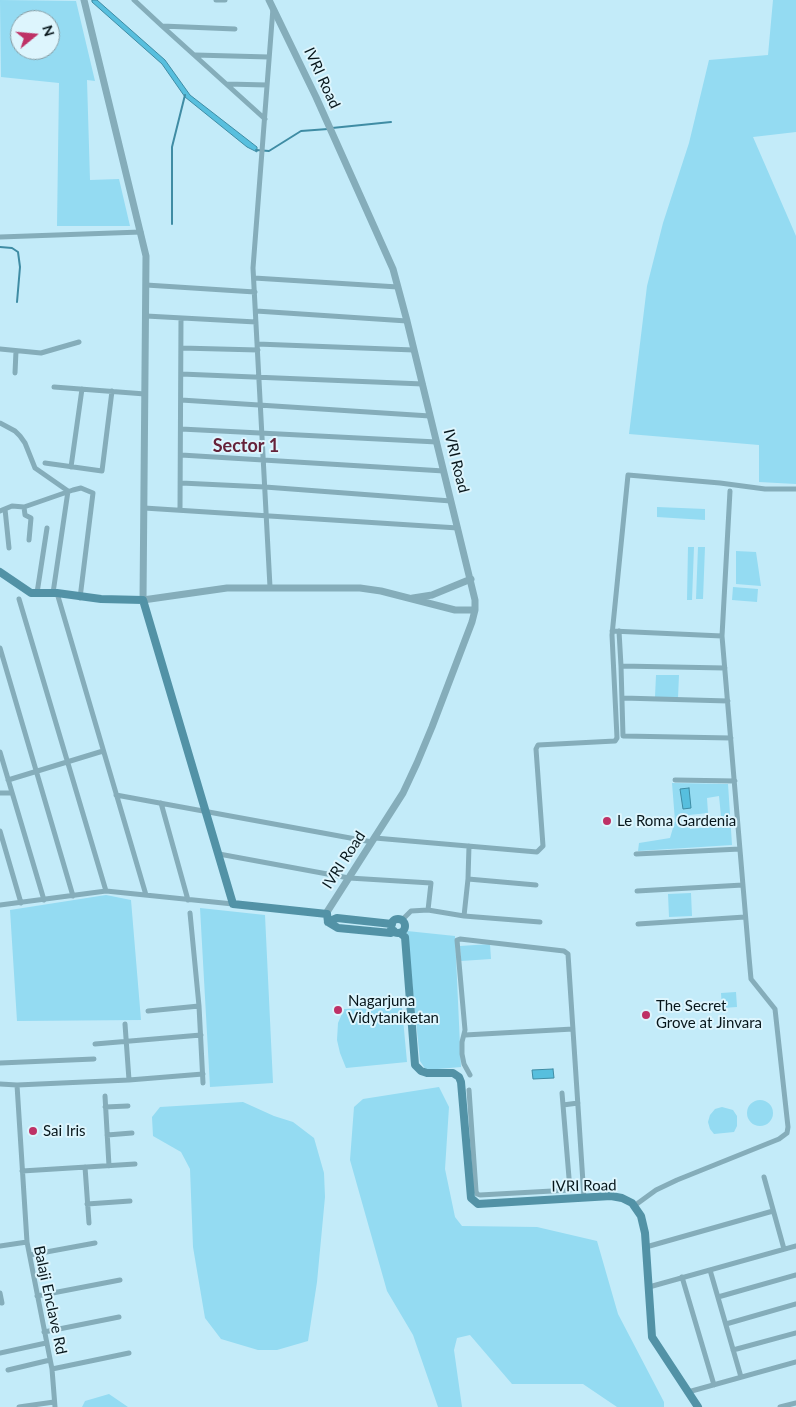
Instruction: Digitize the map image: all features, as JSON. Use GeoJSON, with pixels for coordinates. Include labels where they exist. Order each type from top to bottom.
{"type":"FeatureCollection","features":[{"type":"Feature","properties":{"kind":"main road"},"geometry":{"type":"LineString","coordinates":[[0,572],[31,592],[55,593],[80,598],[143,600],[233,904],[328,918],[338,928],[391,933],[405,928],[402,920],[397,920],[395,930]]}},
{"type":"Feature","properties":{"kind":"main road"},"geometry":{"type":"LineString","coordinates":[[395,930],[405,937],[415,1065],[424,1072],[451,1072],[459,1078]]}},
{"type":"Feature","properties":{"kind":"main road","name":"IVRI Road"},"geometry":{"type":"LineString","coordinates":[[459,1078],[468,1126],[469,1192],[473,1200],[478,1204],[611,1196],[622,1198],[634,1206],[641,1216],[646,1246],[652,1337],[698,1407]]}},
{"type":"Feature","properties":{"kind":"street"},"geometry":{"type":"LineString","coordinates":[[84,0],[146,256],[143,600],[214,590],[270,587],[360,588],[381,591],[454,610],[475,610]]}},
{"type":"Feature","properties":{"kind":"street"},"geometry":{"type":"LineString","coordinates":[[134,0],[265,119]]}},
{"type":"Feature","properties":{"kind":"street"},"geometry":{"type":"LineString","coordinates":[[216,0],[224,0]]}},
{"type":"Feature","properties":{"kind":"street"},"geometry":{"type":"LineString","coordinates":[[270,587],[254,278],[271,4]]}},
{"type":"Feature","properties":{"kind":"street","name":"IVRI Road"},"geometry":{"type":"LineString","coordinates":[[271,4],[380,237],[398,287],[475,600],[475,610],[432,727],[403,793],[327,912],[328,918]]}},
{"type":"Feature","properties":{"kind":"street"},"geometry":{"type":"LineString","coordinates":[[162,26],[235,29]]}},
{"type":"Feature","properties":{"kind":"street"},"geometry":{"type":"LineString","coordinates":[[194,54],[269,57]]}},
{"type":"Feature","properties":{"kind":"street"},"geometry":{"type":"LineString","coordinates":[[226,84],[267,85]]}},
{"type":"Feature","properties":{"kind":"street"},"geometry":{"type":"LineString","coordinates":[[0,237],[140,232]]}},
{"type":"Feature","properties":{"kind":"street"},"geometry":{"type":"LineString","coordinates":[[254,278],[398,287]]}},
{"type":"Feature","properties":{"kind":"street"},"geometry":{"type":"LineString","coordinates":[[146,285],[254,292]]}},
{"type":"Feature","properties":{"kind":"street"},"geometry":{"type":"LineString","coordinates":[[256,311],[407,320]]}},
{"type":"Feature","properties":{"kind":"street"},"geometry":{"type":"LineString","coordinates":[[146,316],[256,322]]}},
{"type":"Feature","properties":{"kind":"street"},"geometry":{"type":"LineString","coordinates":[[180,509],[181,318]]}},
{"type":"Feature","properties":{"kind":"street"},"geometry":{"type":"LineString","coordinates":[[0,349],[41,353],[79,342]]}},
{"type":"Feature","properties":{"kind":"street"},"geometry":{"type":"LineString","coordinates":[[181,348],[257,347],[414,350]]}},
{"type":"Feature","properties":{"kind":"street"},"geometry":{"type":"LineString","coordinates":[[15,373],[16,351]]}},
{"type":"Feature","properties":{"kind":"street"},"geometry":{"type":"LineString","coordinates":[[181,374],[423,384]]}},
{"type":"Feature","properties":{"kind":"street"},"geometry":{"type":"LineString","coordinates":[[54,387],[145,394]]}},
{"type":"Feature","properties":{"kind":"street"},"geometry":{"type":"LineString","coordinates":[[71,467],[82,389]]}},
{"type":"Feature","properties":{"kind":"street"},"geometry":{"type":"LineString","coordinates":[[45,464],[102,471],[112,391]]}},
{"type":"Feature","properties":{"kind":"street"},"geometry":{"type":"LineString","coordinates":[[181,400],[430,416]]}},
{"type":"Feature","properties":{"kind":"street"},"geometry":{"type":"LineString","coordinates":[[0,423],[20,436],[25,443],[34,468],[68,492]]}},
{"type":"Feature","properties":{"kind":"street"},"geometry":{"type":"LineString","coordinates":[[181,429],[437,442]]}},
{"type":"Feature","properties":{"kind":"street"},"geometry":{"type":"LineString","coordinates":[[181,455],[444,471]]}},
{"type":"Feature","properties":{"kind":"street"},"geometry":{"type":"LineString","coordinates":[[116,795],[373,840],[536,852],[543,846],[536,749],[538,745],[615,741],[617,738],[612,631],[628,475],[765,489],[796,489]]}},
{"type":"Feature","properties":{"kind":"street"},"geometry":{"type":"LineString","coordinates":[[180,483],[265,487],[451,501]]}},
{"type":"Feature","properties":{"kind":"street"},"geometry":{"type":"LineString","coordinates":[[8,548],[3,528],[2,510],[12,506],[24,507],[81,488],[93,492],[80,598]]}},
{"type":"Feature","properties":{"kind":"street"},"geometry":{"type":"LineString","coordinates":[[634,1206],[656,1190],[779,1138],[787,1133],[788,1127],[775,1010],[752,979],[745,917],[722,636],[730,491]]}},
{"type":"Feature","properties":{"kind":"street"},"geometry":{"type":"LineString","coordinates":[[68,492],[55,593],[146,895]]}},
{"type":"Feature","properties":{"kind":"street"},"geometry":{"type":"LineString","coordinates":[[24,507],[25,515],[31,518],[29,540]]}},
{"type":"Feature","properties":{"kind":"street"},"geometry":{"type":"LineString","coordinates":[[144,508],[458,528]]}},
{"type":"Feature","properties":{"kind":"street"},"geometry":{"type":"LineString","coordinates":[[37,593],[47,528]]}},
{"type":"Feature","properties":{"kind":"street"},"geometry":{"type":"LineString","coordinates":[[410,599],[433,594],[471,579]]}},
{"type":"Feature","properties":{"kind":"street"},"geometry":{"type":"LineString","coordinates":[[433,594],[435,605]]}},
{"type":"Feature","properties":{"kind":"street"},"geometry":{"type":"LineString","coordinates":[[19,599],[106,891]]}},
{"type":"Feature","properties":{"kind":"street"},"geometry":{"type":"LineString","coordinates":[[612,631],[722,636]]}},
{"type":"Feature","properties":{"kind":"street"},"geometry":{"type":"LineString","coordinates":[[620,631],[624,736],[731,738]]}},
{"type":"Feature","properties":{"kind":"street"},"geometry":{"type":"LineString","coordinates":[[0,648],[73,896]]}},
{"type":"Feature","properties":{"kind":"street"},"geometry":{"type":"LineString","coordinates":[[621,666],[725,668]]}},
{"type":"Feature","properties":{"kind":"street"},"geometry":{"type":"LineString","coordinates":[[623,698],[728,701]]}},
{"type":"Feature","properties":{"kind":"street"},"geometry":{"type":"LineString","coordinates":[[8,780],[103,751]]}},
{"type":"Feature","properties":{"kind":"street"},"geometry":{"type":"LineString","coordinates":[[0,752],[44,900]]}},
{"type":"Feature","properties":{"kind":"street"},"geometry":{"type":"LineString","coordinates":[[675,780],[734,781]]}},
{"type":"Feature","properties":{"kind":"street"},"geometry":{"type":"LineString","coordinates":[[0,793],[12,793]]}},
{"type":"Feature","properties":{"kind":"street"},"geometry":{"type":"LineString","coordinates":[[161,803],[188,900]]}},
{"type":"Feature","properties":{"kind":"street"},"geometry":{"type":"LineString","coordinates":[[0,831],[21,902]]}},
{"type":"Feature","properties":{"kind":"street"},"geometry":{"type":"LineString","coordinates":[[464,916],[469,846]]}},
{"type":"Feature","properties":{"kind":"street"},"geometry":{"type":"LineString","coordinates":[[636,854],[740,849]]}},
{"type":"Feature","properties":{"kind":"street"},"geometry":{"type":"LineString","coordinates":[[218,854],[349,878],[431,883],[428,910]]}},
{"type":"Feature","properties":{"kind":"street"},"geometry":{"type":"LineString","coordinates":[[468,879],[536,885]]}},
{"type":"Feature","properties":{"kind":"street"},"geometry":{"type":"LineString","coordinates":[[637,891],[743,885]]}},
{"type":"Feature","properties":{"kind":"street"},"geometry":{"type":"LineString","coordinates":[[0,905],[106,891],[233,904]]}},
{"type":"Feature","properties":{"kind":"street"},"geometry":{"type":"LineString","coordinates":[[402,920],[411,911],[428,910],[464,916],[540,922]]}},
{"type":"Feature","properties":{"kind":"street"},"geometry":{"type":"LineString","coordinates":[[190,913],[204,1083]]}},
{"type":"Feature","properties":{"kind":"street"},"geometry":{"type":"LineString","coordinates":[[638,924],[745,917]]}},
{"type":"Feature","properties":{"kind":"street"},"geometry":{"type":"LineString","coordinates":[[459,1078],[468,1074],[462,1054],[462,1039],[465,1035],[457,940],[564,951],[568,954],[584,1198]]}},
{"type":"Feature","properties":{"kind":"street"},"geometry":{"type":"LineString","coordinates":[[148,1011],[199,1006]]}},
{"type":"Feature","properties":{"kind":"street"},"geometry":{"type":"LineString","coordinates":[[126,1024],[129,1080]]}},
{"type":"Feature","properties":{"kind":"street"},"geometry":{"type":"LineString","coordinates":[[465,1035],[574,1029]]}},
{"type":"Feature","properties":{"kind":"street"},"geometry":{"type":"LineString","coordinates":[[95,1044],[201,1035]]}},
{"type":"Feature","properties":{"kind":"street"},"geometry":{"type":"LineString","coordinates":[[0,1063],[94,1059]]}},
{"type":"Feature","properties":{"kind":"street"},"geometry":{"type":"LineString","coordinates":[[0,1084],[17,1085],[129,1080],[203,1074]]}},
{"type":"Feature","properties":{"kind":"street"},"geometry":{"type":"LineString","coordinates":[[17,1085],[27,1242]]}},
{"type":"Feature","properties":{"kind":"street"},"geometry":{"type":"LineString","coordinates":[[469,1090],[468,1126],[477,1194],[570,1190],[562,1093]]}},
{"type":"Feature","properties":{"kind":"street"},"geometry":{"type":"LineString","coordinates":[[104,1096],[109,1166]]}},
{"type":"Feature","properties":{"kind":"street"},"geometry":{"type":"LineString","coordinates":[[563,1105],[578,1103]]}},
{"type":"Feature","properties":{"kind":"street"},"geometry":{"type":"LineString","coordinates":[[105,1107],[128,1106]]}},
{"type":"Feature","properties":{"kind":"street"},"geometry":{"type":"LineString","coordinates":[[107,1135],[132,1133]]}},
{"type":"Feature","properties":{"kind":"street"},"geometry":{"type":"LineString","coordinates":[[22,1171],[135,1164]]}},
{"type":"Feature","properties":{"kind":"street"},"geometry":{"type":"LineString","coordinates":[[85,1167],[89,1223]]}},
{"type":"Feature","properties":{"kind":"street"},"geometry":{"type":"LineString","coordinates":[[764,1177],[784,1249]]}},
{"type":"Feature","properties":{"kind":"street"},"geometry":{"type":"LineString","coordinates":[[88,1204],[130,1201]]}},
{"type":"Feature","properties":{"kind":"street"},"geometry":{"type":"LineString","coordinates":[[646,1246],[773,1211]]}},
{"type":"Feature","properties":{"kind":"street","name":"Balaji Enclave Rd"},"geometry":{"type":"LineString","coordinates":[[0,1246],[27,1242],[52,1368],[129,1353]]}},
{"type":"Feature","properties":{"kind":"street"},"geometry":{"type":"LineString","coordinates":[[30,1255],[95,1243]]}},
{"type":"Feature","properties":{"kind":"street"},"geometry":{"type":"LineString","coordinates":[[649,1286],[796,1246]]}},
{"type":"Feature","properties":{"kind":"street"},"geometry":{"type":"LineString","coordinates":[[710,1270],[741,1377]]}},
{"type":"Feature","properties":{"kind":"street"},"geometry":{"type":"LineString","coordinates":[[718,1297],[796,1275]]}},
{"type":"Feature","properties":{"kind":"street"},"geometry":{"type":"LineString","coordinates":[[682,1277],[714,1385]]}},
{"type":"Feature","properties":{"kind":"street"},"geometry":{"type":"LineString","coordinates":[[37,1296],[120,1280]]}},
{"type":"Feature","properties":{"kind":"street"},"geometry":{"type":"LineString","coordinates":[[0,1293],[2,1303]]}},
{"type":"Feature","properties":{"kind":"street"},"geometry":{"type":"LineString","coordinates":[[726,1324],[796,1304]]}},
{"type":"Feature","properties":{"kind":"street"},"geometry":{"type":"LineString","coordinates":[[44,1332],[119,1317]]}},
{"type":"Feature","properties":{"kind":"street"},"geometry":{"type":"LineString","coordinates":[[733,1350],[796,1333]]}},
{"type":"Feature","properties":{"kind":"street"},"geometry":{"type":"LineString","coordinates":[[0,1353],[46,1344]]}},
{"type":"Feature","properties":{"kind":"street"},"geometry":{"type":"LineString","coordinates":[[8,1370],[50,1360]]}},
{"type":"Feature","properties":{"kind":"street"},"geometry":{"type":"LineString","coordinates":[[688,1392],[796,1362]]}},
{"type":"Feature","properties":{"kind":"street"},"geometry":{"type":"LineString","coordinates":[[19,1407],[55,1405],[52,1368]]}},
{"type":"Feature","properties":{"kind":"street"},"geometry":{"type":"LineString","coordinates":[[780,1407],[796,1403]]}},
{"type":"Feature","properties":{"kind":"shaded area"},"geometry":{"type":"Polygon","coordinates":[[[0,0],[76,1],[95,81],[87,80],[90,180],[119,179],[130,226],[57,226],[59,83],[1,77],[0,0]]]}},
{"type":"Feature","properties":{"kind":"shaded area"},"geometry":{"type":"Polygon","coordinates":[[[92,0],[97,0],[165,60],[190,95],[257,147],[257,152],[247,147],[185,97],[162,64],[92,0]]]}},
{"type":"Feature","properties":{"kind":"shaded area"},"geometry":{"type":"Polygon","coordinates":[[[773,0],[796,0],[796,132],[753,137],[796,236],[796,484],[759,482],[759,445],[629,434],[647,286],[663,223],[689,143],[709,60],[768,55],[773,0]]]}},
{"type":"Feature","properties":{"kind":"shaded area"},"geometry":{"type":"Polygon","coordinates":[[[657,507],[705,509],[705,520],[657,517],[657,507]]]}},
{"type":"Feature","properties":{"kind":"shaded area"},"geometry":{"type":"Polygon","coordinates":[[[688,547],[694,547],[692,600],[687,600],[688,547]]]}},
{"type":"Feature","properties":{"kind":"shaded area"},"geometry":{"type":"Polygon","coordinates":[[[698,547],[705,547],[703,599],[696,599],[698,547]]]}},
{"type":"Feature","properties":{"kind":"shaded area"},"geometry":{"type":"Polygon","coordinates":[[[736,551],[756,552],[761,586],[736,584],[736,551]]]}},
{"type":"Feature","properties":{"kind":"shaded area"},"geometry":{"type":"Polygon","coordinates":[[[733,587],[758,589],[757,602],[732,600],[733,587]]]}},
{"type":"Feature","properties":{"kind":"shaded area"},"geometry":{"type":"Polygon","coordinates":[[[656,675],[679,675],[678,698],[655,697],[656,675]]]}},
{"type":"Feature","properties":{"kind":"shaded area"},"geometry":{"type":"Polygon","coordinates":[[[672,783],[728,784],[732,845],[638,851],[639,843],[670,838],[675,821],[672,783]],[[719,796],[707,798],[708,813],[689,815],[690,829],[722,826],[719,796]]]}},
{"type":"Feature","properties":{"kind":"shaded area"},"geometry":{"type":"Polygon","coordinates":[[[689,788],[691,808],[683,809],[680,789],[689,788]]]}},
{"type":"Feature","properties":{"kind":"shaded area"},"geometry":{"type":"Polygon","coordinates":[[[691,893],[692,916],[669,917],[668,894],[691,893]]]}},
{"type":"Feature","properties":{"kind":"shaded area"},"geometry":{"type":"Polygon","coordinates":[[[106,895],[131,900],[141,1020],[17,1021],[10,910],[106,895]]]}},
{"type":"Feature","properties":{"kind":"shaded area"},"geometry":{"type":"Polygon","coordinates":[[[200,908],[265,915],[273,1083],[210,1087],[200,908]]]}},
{"type":"Feature","properties":{"kind":"shaded area"},"geometry":{"type":"Polygon","coordinates":[[[407,931],[455,936],[461,1067],[426,1070],[420,1061],[407,931]]]}},
{"type":"Feature","properties":{"kind":"shaded area"},"geometry":{"type":"Polygon","coordinates":[[[490,944],[491,959],[461,961],[460,946],[490,944]]]}},
{"type":"Feature","properties":{"kind":"shaded area"},"geometry":{"type":"Polygon","coordinates":[[[736,992],[737,1007],[722,1008],[721,993],[736,992]]]}},
{"type":"Feature","properties":{"kind":"shaded area"},"geometry":{"type":"Polygon","coordinates":[[[402,1008],[407,1062],[346,1068],[337,1040],[338,1023],[344,1009],[402,1008]]]}},
{"type":"Feature","properties":{"kind":"shaded area"},"geometry":{"type":"Polygon","coordinates":[[[553,1069],[554,1078],[533,1079],[532,1070],[553,1069]]]}},
{"type":"Feature","properties":{"kind":"shaded area"},"geometry":{"type":"Polygon","coordinates":[[[439,1087],[449,1107],[445,1169],[455,1217],[462,1226],[537,1227],[597,1241],[618,1314],[664,1402],[664,1407],[617,1407],[583,1384],[512,1384],[470,1335],[457,1338],[454,1350],[462,1407],[438,1407],[413,1335],[387,1291],[350,1160],[354,1107],[363,1099],[439,1087]]]}},
{"type":"Feature","properties":{"kind":"shaded area"},"geometry":{"type":"Polygon","coordinates":[[[760,1100],[769,1104],[773,1113],[769,1122],[760,1126],[751,1122],[747,1113],[751,1104],[760,1100]]]}},
{"type":"Feature","properties":{"kind":"shaded area"},"geometry":{"type":"Polygon","coordinates":[[[243,1102],[293,1122],[314,1138],[324,1173],[325,1197],[317,1282],[308,1341],[277,1350],[258,1350],[221,1339],[205,1318],[193,1247],[190,1169],[181,1152],[153,1136],[152,1117],[160,1107],[243,1102]]]}},
{"type":"Feature","properties":{"kind":"shaded area"},"geometry":{"type":"Polygon","coordinates":[[[722,1107],[733,1110],[737,1116],[737,1126],[734,1132],[714,1134],[708,1122],[710,1115],[715,1109],[722,1107]]]}},
{"type":"Feature","properties":{"kind":"shaded area"},"geometry":{"type":"Polygon","coordinates":[[[109,1394],[128,1407],[82,1407],[85,1401],[109,1394]]]}},
{"type":"Feature","properties":{"kind":"waterway"},"geometry":{"type":"LineString","coordinates":[[172,224],[172,147],[185,95]]}},
{"type":"Feature","properties":{"kind":"waterway"},"geometry":{"type":"LineString","coordinates":[[332,128],[391,122]]}},
{"type":"Feature","properties":{"kind":"waterway"},"geometry":{"type":"LineString","coordinates":[[256,150],[269,151],[301,131],[328,129]]}},
{"type":"Feature","properties":{"kind":"waterway"},"geometry":{"type":"LineString","coordinates":[[0,247],[12,248],[18,252],[20,267],[17,302]]}},
{"type":"Feature","properties":{"kind":"place","name":"Le Roma Gardenia"},"geometry":{"type":"Point","coordinates":[607,821]}},
{"type":"Feature","properties":{"kind":"place","name":"Nagarjuna Vidytaniketan"},"geometry":{"type":"Point","coordinates":[338,1010]}},
{"type":"Feature","properties":{"kind":"place","name":"The Secret Grove at Jinvara"},"geometry":{"type":"Point","coordinates":[646,1015]}},
{"type":"Feature","properties":{"kind":"place","name":"Sai Iris"},"geometry":{"type":"Point","coordinates":[33,1131]}},
{"type":"Feature","properties":{"kind":"district","name":"Sector 1"},"geometry":{"type":"Point","coordinates":[246,446]}}]}
